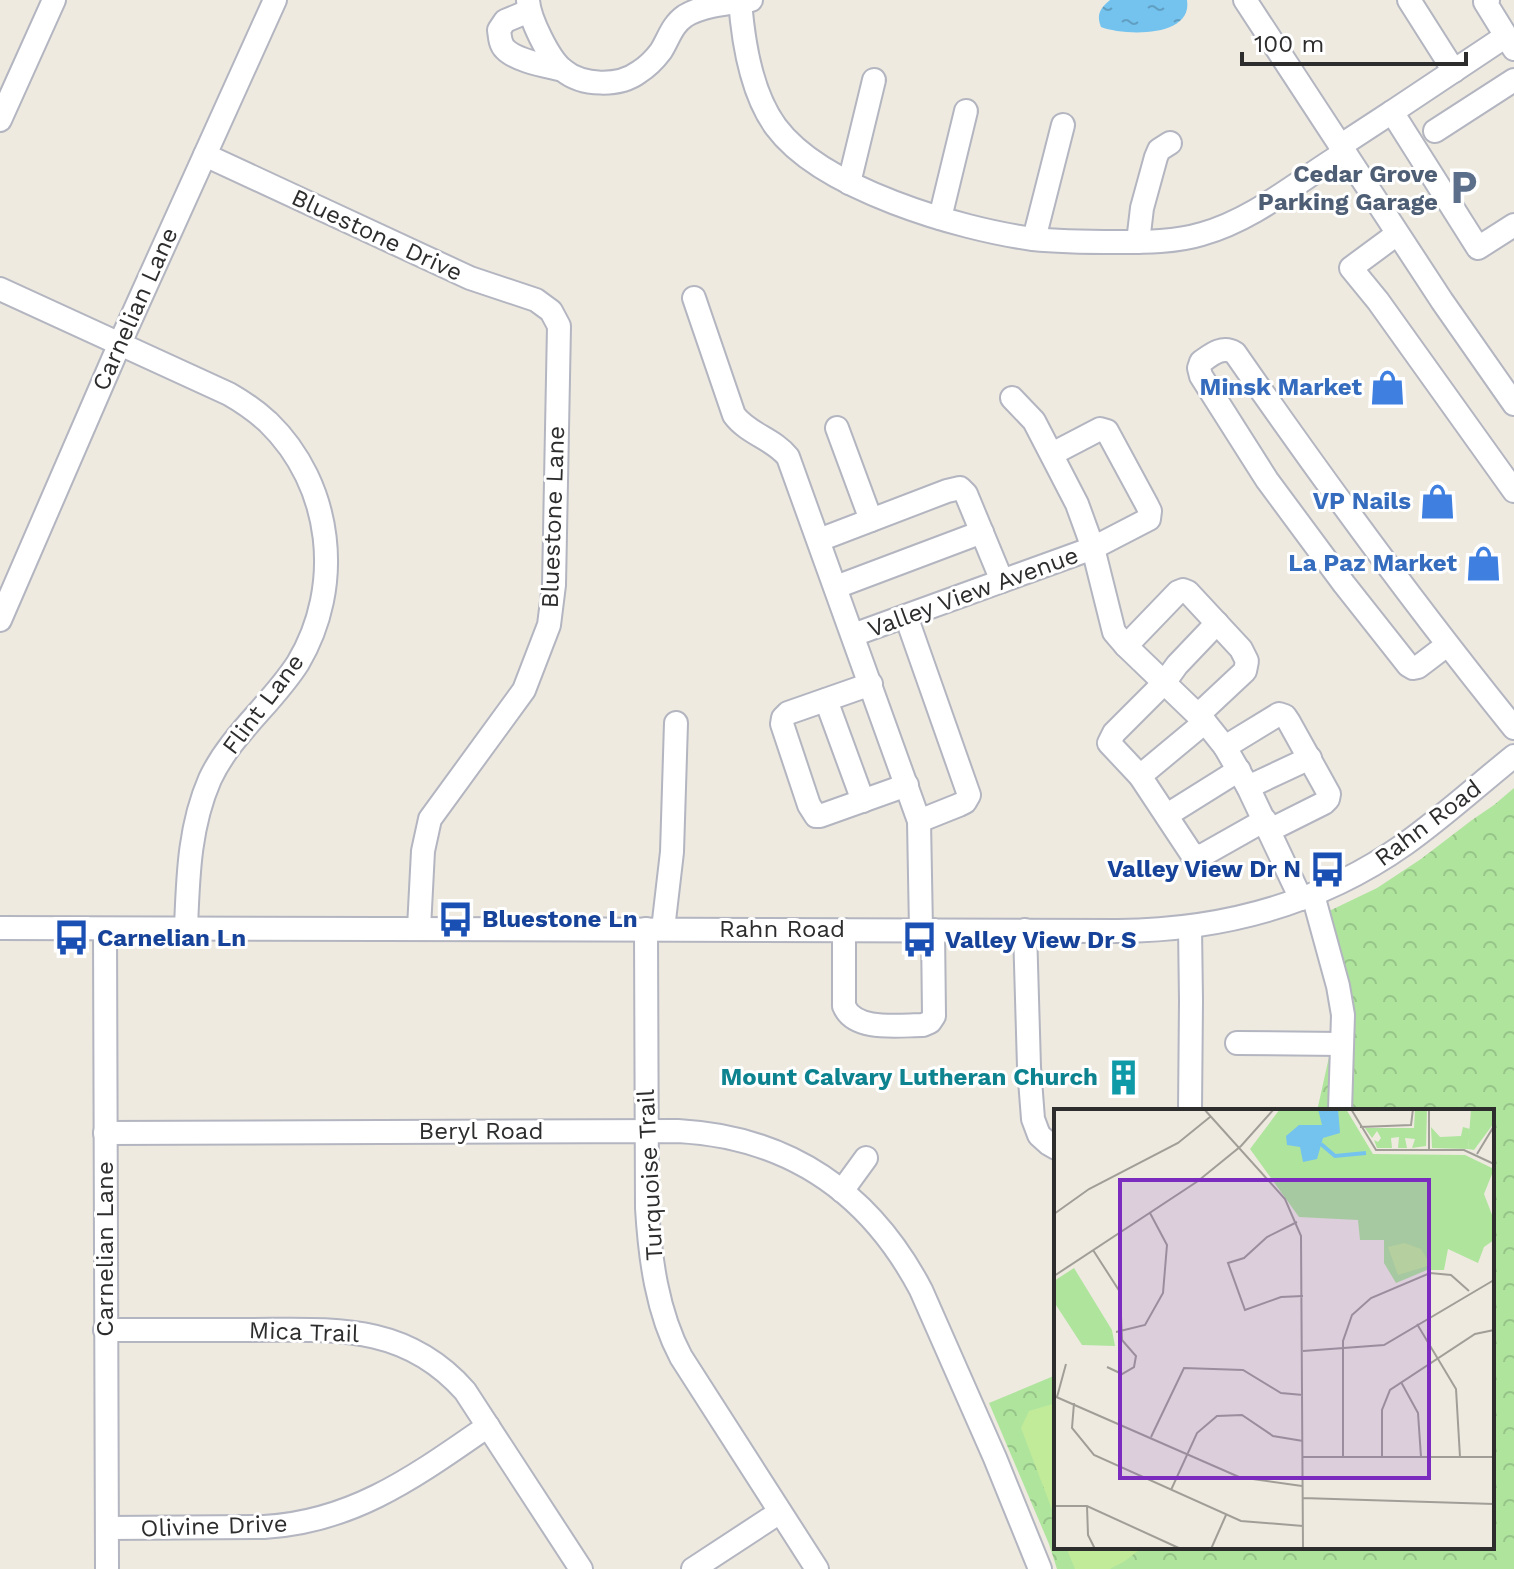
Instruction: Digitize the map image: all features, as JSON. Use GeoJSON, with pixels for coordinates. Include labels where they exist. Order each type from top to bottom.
{"type":"FeatureCollection","features":[{"type":"Feature","properties":{"kind":"street"},"geometry":{"type":"LineString","coordinates":[[0,120],[54,0]]}},
{"type":"Feature","properties":{"kind":"street","name":"Carnelian Lane"},"geometry":{"type":"LineString","coordinates":[[0,620],[120,343],[275,0]]}},
{"type":"Feature","properties":{"kind":"street"},"geometry":{"type":"LineString","coordinates":[[563,70],[547,49],[528,6],[505,21],[499,30],[502,46],[507,52],[535,64],[563,70],[580,79],[618,82],[635,75],[660,51],[677,22],[689,14],[743,0],[747,53],[754,80],[776,127],[812,161],[849,183],[940,218],[1034,239],[1138,242],[1182,239],[1224,227],[1249,214],[1454,71],[1510,43],[1485,2],[1488,0]]}},
{"type":"Feature","properties":{"kind":"street"},"geometry":{"type":"LineString","coordinates":[[1245,0],[1397,234],[1512,396]]}},
{"type":"Feature","properties":{"kind":"street"},"geometry":{"type":"LineString","coordinates":[[1409,0],[1454,71]]}},
{"type":"Feature","properties":{"kind":"street"},"geometry":{"type":"LineString","coordinates":[[849,183],[874,80]]}},
{"type":"Feature","properties":{"kind":"street"},"geometry":{"type":"LineString","coordinates":[[1435,131],[1514,80]]}},
{"type":"Feature","properties":{"kind":"street"},"geometry":{"type":"LineString","coordinates":[[940,218],[966,111]]}},
{"type":"Feature","properties":{"kind":"street"},"geometry":{"type":"LineString","coordinates":[[1392,112],[1478,248],[1514,225]]}},
{"type":"Feature","properties":{"kind":"street"},"geometry":{"type":"LineString","coordinates":[[1034,239],[1063,125]]}},
{"type":"Feature","properties":{"kind":"street"},"geometry":{"type":"LineString","coordinates":[[1138,242],[1142,208],[1156,157],[1159,150],[1170,143]]}},
{"type":"Feature","properties":{"kind":"street","name":"Bluestone Drive"},"geometry":{"type":"LineString","coordinates":[[205,155],[470,278],[536,300],[551,311]]}},
{"type":"Feature","properties":{"kind":"street"},"geometry":{"type":"LineString","coordinates":[[1397,234],[1351,268],[1514,491]]}},
{"type":"Feature","properties":{"kind":"street","name":"Flint Lane"},"geometry":{"type":"LineString","coordinates":[[0,289],[249,406],[269,423],[288,446],[304,470],[321,514],[327,567],[318,618],[308,643],[286,680],[222,757],[211,779],[193,834],[188,864],[186,928]]}},
{"type":"Feature","properties":{"kind":"street"},"geometry":{"type":"LineString","coordinates":[[694,298],[734,415],[745,427],[788,457],[919,821],[934,1016],[930,1022],[923,1025],[866,1024],[854,1020],[847,1013],[844,1006],[844,930]]}},
{"type":"Feature","properties":{"kind":"street","name":"Bluestone Lane"},"geometry":{"type":"LineString","coordinates":[[419,928],[423,851],[430,819],[524,690],[549,625],[554,585],[559,326],[551,311]]}},
{"type":"Feature","properties":{"kind":"street"},"geometry":{"type":"LineString","coordinates":[[1447,645],[1418,667],[1408,665],[1267,480],[1201,376],[1201,362],[1225,349],[1235,353],[1447,645],[1514,728]]}},
{"type":"Feature","properties":{"kind":"street"},"geometry":{"type":"LineString","coordinates":[[1012,398],[1034,421],[1077,504],[1093,548],[1111,624],[1118,637],[1201,718],[1225,747],[1307,897],[1338,986],[1343,1015],[1340,1109]]}},
{"type":"Feature","properties":{"kind":"street"},"geometry":{"type":"LineString","coordinates":[[837,428],[871,520]]}},
{"type":"Feature","properties":{"kind":"street","name":"Valley View Avenue"},"geometry":{"type":"LineString","coordinates":[[853,635],[1093,548],[1149,519],[1147,505],[1104,429],[1052,454]]}},
{"type":"Feature","properties":{"kind":"street"},"geometry":{"type":"LineString","coordinates":[[819,540],[960,488],[966,494],[1002,581]]}},
{"type":"Feature","properties":{"kind":"street"},"geometry":{"type":"LineString","coordinates":[[836,587],[982,532]]}},
{"type":"Feature","properties":{"kind":"street"},"geometry":{"type":"LineString","coordinates":[[1126,646],[1180,590],[1188,592],[1244,653],[1247,665],[1245,671],[1201,718],[1140,776]]}},
{"type":"Feature","properties":{"kind":"street"},"geometry":{"type":"LineString","coordinates":[[906,616],[969,792],[965,802],[919,821]]}},
{"type":"Feature","properties":{"kind":"street"},"geometry":{"type":"LineString","coordinates":[[1217,623],[1114,733],[1109,740],[1113,747],[1140,776],[1189,852],[1196,857],[1328,799],[1329,794],[1285,716],[1279,714],[1225,747]]}},
{"type":"Feature","properties":{"kind":"street"},"geometry":{"type":"LineString","coordinates":[[871,684],[788,713],[781,721],[809,805],[818,816],[907,785]]}},
{"type":"Feature","properties":{"kind":"street"},"geometry":{"type":"LineString","coordinates":[[826,700],[863,801]]}},
{"type":"Feature","properties":{"kind":"street","name":"Turquoise Trail"},"geometry":{"type":"LineString","coordinates":[[676,723],[672,852],[654,929],[646,1130],[650,1248],[674,1343],[817,1569]]}},
{"type":"Feature","properties":{"kind":"street","name":"Rahn Road"},"geometry":{"type":"LineString","coordinates":[[0,928],[1134,931],[1190,927],[1256,914],[1307,897],[1361,872],[1403,846],[1514,756]]}},
{"type":"Feature","properties":{"kind":"street"},"geometry":{"type":"LineString","coordinates":[[1167,815],[1244,779],[1310,758]]}},
{"type":"Feature","properties":{"kind":"street"},"geometry":{"type":"LineString","coordinates":[[1190,927],[1190,1109]]}},
{"type":"Feature","properties":{"kind":"street","name":"Carnelian Lane"},"geometry":{"type":"LineString","coordinates":[[105,929],[107,1569]]}},
{"type":"Feature","properties":{"kind":"street"},"geometry":{"type":"LineString","coordinates":[[1025,930],[1033,1119],[1039,1135],[1054,1147]]}},
{"type":"Feature","properties":{"kind":"street"},"geometry":{"type":"LineString","coordinates":[[1237,1043],[1342,1044]]}},
{"type":"Feature","properties":{"kind":"street","name":"Beryl Road"},"geometry":{"type":"LineString","coordinates":[[105,1133],[694,1132],[743,1140],[801,1163],[864,1210],[884,1232],[915,1278],[995,1458],[1040,1569]]}},
{"type":"Feature","properties":{"kind":"street"},"geometry":{"type":"LineString","coordinates":[[842,1191],[866,1158]]}},
{"type":"Feature","properties":{"kind":"street","name":"Mica Trail"},"geometry":{"type":"LineString","coordinates":[[105,1330],[337,1330],[377,1336],[414,1350],[465,1391],[581,1569]]}},
{"type":"Feature","properties":{"kind":"street","name":"Olivine Drive"},"geometry":{"type":"LineString","coordinates":[[107,1528],[264,1527],[318,1519],[351,1509],[389,1491],[488,1426]]}},
{"type":"Feature","properties":{"kind":"street"},"geometry":{"type":"LineString","coordinates":[[693,1569],[780,1512]]}},
{"type":"Feature","properties":{"kind":"green space"},"geometry":{"type":"Polygon","coordinates":[[[1514,788],[1514,1569],[1057,1569],[989,1403],[1054,1376],[1054,1549],[1494,1549],[1494,1109],[1317,1109],[1331,1048],[1335,1004],[1327,912],[1377,888],[1514,788]]]}},
{"type":"Feature","properties":{"kind":"green space"},"geometry":{"type":"Polygon","coordinates":[[[1054,1404],[1054,1515],[1021,1428],[1029,1411],[1054,1404]]]}},
{"type":"Feature","properties":{"kind":"green space"},"geometry":{"type":"Polygon","coordinates":[[[1067,1549],[1140,1549],[1110,1569],[1075,1569],[1067,1549]]]}},
{"type":"Feature","properties":{"kind":"water"},"geometry":{"type":"Polygon","coordinates":[[[1110,0],[1187,0],[1186,12],[1179,22],[1168,28],[1125,32],[1101,27],[1100,12],[1110,0]]]}},
{"type":"Feature","properties":{"kind":"place","name":"Cedar Grove Parking Garage"},"geometry":{"type":"Point","coordinates":[1464,188]}},
{"type":"Feature","properties":{"kind":"place","name":"Minsk Market"},"geometry":{"type":"Point","coordinates":[1388,387]}},
{"type":"Feature","properties":{"kind":"place","name":"VP Nails"},"geometry":{"type":"Point","coordinates":[1437,501]}},
{"type":"Feature","properties":{"kind":"place","name":"La Paz Market"},"geometry":{"type":"Point","coordinates":[1483,563]}},
{"type":"Feature","properties":{"kind":"place","name":"Valley View Dr N"},"geometry":{"type":"Point","coordinates":[1327,869]}},
{"type":"Feature","properties":{"kind":"place","name":"Bluestone Ln"},"geometry":{"type":"Point","coordinates":[456,919]}},
{"type":"Feature","properties":{"kind":"place","name":"Carnelian Ln"},"geometry":{"type":"Point","coordinates":[71,938]}},
{"type":"Feature","properties":{"kind":"place","name":"Valley View Dr S"},"geometry":{"type":"Point","coordinates":[919,940]}},
{"type":"Feature","properties":{"kind":"place","name":"Mount Calvary Lutheran Church"},"geometry":{"type":"Point","coordinates":[1124,1077]}}]}
